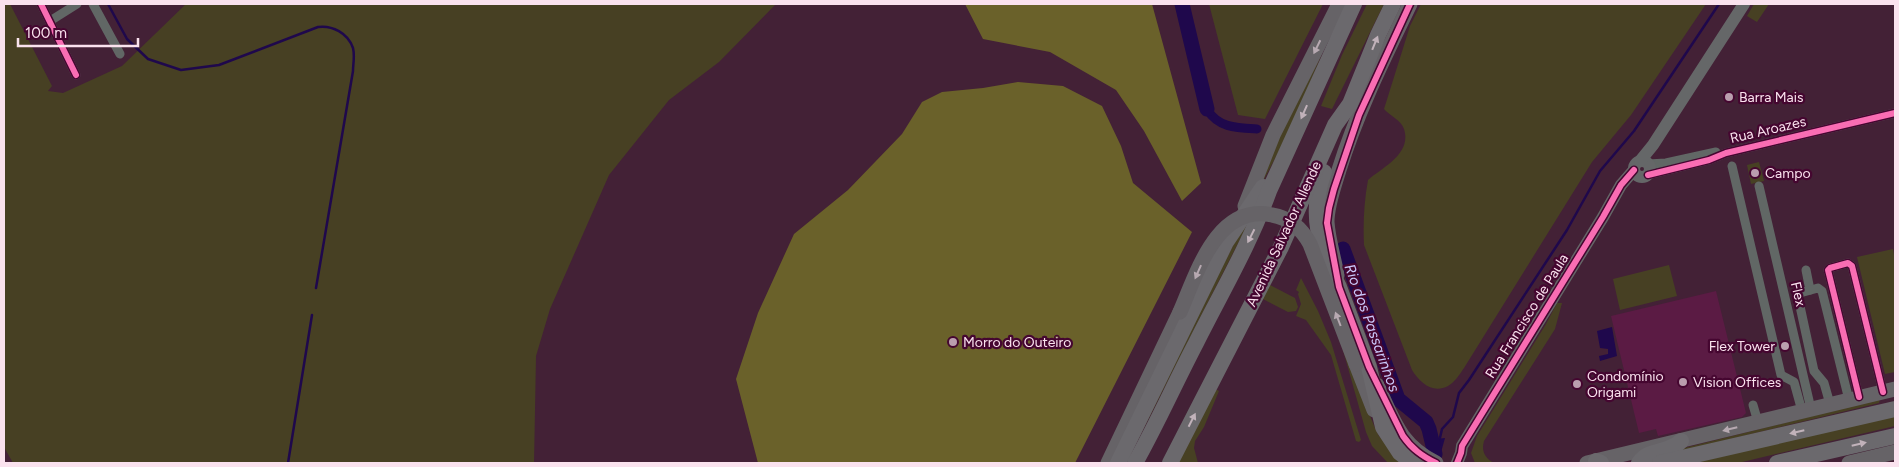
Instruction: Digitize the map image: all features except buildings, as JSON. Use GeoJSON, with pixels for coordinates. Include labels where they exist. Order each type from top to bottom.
{"type":"FeatureCollection","features":[{"type":"Feature","properties":{"kind":"highway","name":"Avenida Salvador Allende"},"geometry":{"type":"LineString","coordinates":[[1135,463],[1150,437],[1180,373],[1258,221],[1290,143],[1354,4]]}},
{"type":"Feature","properties":{"kind":"highway","name":"Avenida Salvador Allende"},"geometry":{"type":"LineString","coordinates":[[1170,463],[1281,247],[1335,125],[1350,104],[1378,35],[1393,4]]}},
{"type":"Feature","properties":{"kind":"highway"},"geometry":{"type":"LineString","coordinates":[[1339,286],[1332,275],[1320,242],[1316,210],[1318,187],[1350,104]]}},
{"type":"Feature","properties":{"kind":"highway","name":"Avenida Salvador Allende"},"geometry":{"type":"LineString","coordinates":[[1118,463],[1226,242],[1270,175],[1282,152],[1290,143]]}},
{"type":"Feature","properties":{"kind":"highway","name":"Avenida Salvador Allende"},"geometry":{"type":"LineString","coordinates":[[1339,286],[1362,366]]}},
{"type":"Feature","properties":{"kind":"highway"},"geometry":{"type":"LineString","coordinates":[[1362,366],[1382,426],[1400,453],[1417,460]]}},
{"type":"Feature","properties":{"kind":"highway"},"geometry":{"type":"LineString","coordinates":[[1833,424],[1857,410],[1882,404],[1891,393]]}},
{"type":"Feature","properties":{"kind":"highway"},"geometry":{"type":"LineString","coordinates":[[1660,463],[1895,409]]}},
{"type":"Feature","properties":{"kind":"highway"},"geometry":{"type":"LineString","coordinates":[[1777,463],[1895,436]]}},
{"type":"Feature","properties":{"kind":"highway"},"geometry":{"type":"LineString","coordinates":[[1639,463],[1649,454],[1676,446],[1681,442]]}},
{"type":"Feature","properties":{"kind":"main road","name":"Avenida Salvador Allende"},"geometry":{"type":"LineString","coordinates":[[1238,225],[1274,135],[1339,4]]}},
{"type":"Feature","properties":{"kind":"main road","name":"Avenida Salvador Allende"},"geometry":{"type":"LineString","coordinates":[[1339,286],[1327,223],[1329,208],[1343,158],[1359,115],[1410,4]]}},
{"type":"Feature","properties":{"kind":"main road"},"geometry":{"type":"LineString","coordinates":[[1108,463],[1216,237],[1234,221],[1249,215],[1274,215],[1298,227],[1310,244],[1362,366]]}},
{"type":"Feature","properties":{"kind":"main road","name":"Avenida Salvador Allende"},"geometry":{"type":"LineString","coordinates":[[1362,366],[1417,460],[1436,463]]}},
{"type":"Feature","properties":{"kind":"main road"},"geometry":{"type":"LineString","coordinates":[[1595,463],[1854,398],[1891,393]]}},
{"type":"Feature","properties":{"kind":"main road"},"geometry":{"type":"LineString","coordinates":[[1849,463],[1895,452]]}},
{"type":"Feature","properties":{"kind":"street"},"geometry":{"type":"LineString","coordinates":[[41,4],[76,75]]}},
{"type":"Feature","properties":{"kind":"street"},"geometry":{"type":"LineString","coordinates":[[50,21],[77,4]]}},
{"type":"Feature","properties":{"kind":"street"},"geometry":{"type":"LineString","coordinates":[[94,4],[120,54]]}},
{"type":"Feature","properties":{"kind":"street","name":"Rua Francisco de Paula"},"geometry":{"type":"LineString","coordinates":[[1461,460],[1462,446],[1618,192],[1642,169],[1653,145],[1744,4]]}},
{"type":"Feature","properties":{"kind":"street","name":"Rua Aroazes"},"geometry":{"type":"LineString","coordinates":[[1642,169],[1709,160],[1726,153],[1895,113]]}},
{"type":"Feature","properties":{"kind":"street"},"geometry":{"type":"LineString","coordinates":[[1732,166],[1781,375],[1794,382],[1807,410]]}},
{"type":"Feature","properties":{"kind":"street","name":"Flex"},"geometry":{"type":"LineString","coordinates":[[1758,186],[1807,410]]}},
{"type":"Feature","properties":{"kind":"street"},"geometry":{"type":"LineString","coordinates":[[1854,398],[1828,270],[1848,263],[1852,266],[1891,393]]}},
{"type":"Feature","properties":{"kind":"street"},"geometry":{"type":"LineString","coordinates":[[1806,270],[1810,290]]}},
{"type":"Feature","properties":{"kind":"street"},"geometry":{"type":"LineString","coordinates":[[1830,404],[1824,383],[1814,371],[1798,297],[1800,293],[1818,288],[1822,291],[1854,398]]}},
{"type":"Feature","properties":{"kind":"street"},"geometry":{"type":"LineString","coordinates":[[1753,405],[1758,422]]}},
{"type":"Feature","properties":{"kind":"shaded area"},"geometry":{"type":"Polygon","coordinates":[[[4,4],[10,4],[52,86],[48,91],[63,93],[122,66],[186,4],[776,4],[719,62],[669,100],[609,175],[550,309],[536,356],[534,463],[13,463],[4,447],[4,4]]]}},
{"type":"Feature","properties":{"kind":"shaded area"},"geometry":{"type":"Polygon","coordinates":[[[965,4],[1152,4],[1201,183],[1182,201],[1144,131],[1116,90],[1050,52],[983,39],[965,4]]]}},
{"type":"Feature","properties":{"kind":"shaded area"},"geometry":{"type":"Polygon","coordinates":[[[1209,4],[1323,4],[1265,119],[1238,115],[1209,4]]]}},
{"type":"Feature","properties":{"kind":"shaded area"},"geometry":{"type":"Polygon","coordinates":[[[1367,4],[1384,4],[1332,109],[1321,106],[1342,55],[1367,4]]]}},
{"type":"Feature","properties":{"kind":"shaded area"},"geometry":{"type":"Polygon","coordinates":[[[1421,4],[1706,4],[1631,115],[1592,162],[1461,373],[1450,385],[1437,389],[1423,383],[1412,370],[1364,245],[1364,212],[1368,180],[1395,159],[1404,146],[1403,126],[1384,109],[1410,26],[1421,4]]]}},
{"type":"Feature","properties":{"kind":"shaded area"},"geometry":{"type":"Polygon","coordinates":[[[1754,4],[1769,4],[1757,22],[1747,16],[1754,4]]]}},
{"type":"Feature","properties":{"kind":"shaded area"},"geometry":{"type":"Polygon","coordinates":[[[1322,54],[1291,128],[1260,187],[1280,131],[1322,54]]]}},
{"type":"Feature","properties":{"kind":"shaded area"},"geometry":{"type":"Polygon","coordinates":[[[1018,82],[1063,86],[1102,106],[1121,146],[1133,183],[1192,232],[1075,463],[758,463],[736,379],[758,313],[794,234],[848,190],[902,134],[922,102],[942,92],[1018,82]]]}},
{"type":"Feature","properties":{"kind":"shaded area","name":"Campo"},"geometry":{"type":"Polygon","coordinates":[[[1759,162],[1764,181],[1751,184],[1747,165],[1759,162]]]}},
{"type":"Feature","properties":{"kind":"shaded area"},"geometry":{"type":"Polygon","coordinates":[[[1250,212],[1254,212],[1126,463],[1123,463],[1250,212]]]}},
{"type":"Feature","properties":{"kind":"shaded area"},"geometry":{"type":"Polygon","coordinates":[[[1893,249],[1895,260],[1895,372],[1885,374],[1857,257],[1893,249]]]}},
{"type":"Feature","properties":{"kind":"shaded area"},"geometry":{"type":"Polygon","coordinates":[[[1669,265],[1677,296],[1620,310],[1613,279],[1669,265]]]}},
{"type":"Feature","properties":{"kind":"shaded area"},"geometry":{"type":"Polygon","coordinates":[[[1301,278],[1331,342],[1361,440],[1359,442],[1356,441],[1331,355],[1306,320],[1296,316],[1301,304],[1299,292],[1296,290],[1301,278]]]}},
{"type":"Feature","properties":{"kind":"shaded area"},"geometry":{"type":"Polygon","coordinates":[[[1268,284],[1295,298],[1298,307],[1296,311],[1288,312],[1261,298],[1268,284]]]}},
{"type":"Feature","properties":{"kind":"shaded area"},"geometry":{"type":"Polygon","coordinates":[[[1716,291],[1746,413],[1742,417],[1658,436],[1656,429],[1639,433],[1611,316],[1716,291]]]}},
{"type":"Feature","properties":{"kind":"shaded area"},"geometry":{"type":"Polygon","coordinates":[[[1557,303],[1562,303],[1555,329],[1484,441],[1484,454],[1494,463],[1475,463],[1471,453],[1477,436],[1557,303]]]}},
{"type":"Feature","properties":{"kind":"shaded area"},"geometry":{"type":"Polygon","coordinates":[[[1612,327],[1617,356],[1600,361],[1599,356],[1608,354],[1608,349],[1600,348],[1597,331],[1612,327]]]}},
{"type":"Feature","properties":{"kind":"shaded area"},"geometry":{"type":"Polygon","coordinates":[[[1343,350],[1379,436],[1404,463],[1388,463],[1372,446],[1366,432],[1343,350]]]}},
{"type":"Feature","properties":{"kind":"shaded area"},"geometry":{"type":"Polygon","coordinates":[[[1211,387],[1219,391],[1204,427],[1195,441],[1194,448],[1198,463],[1175,463],[1211,387]]]}},
{"type":"Feature","properties":{"kind":"shaded area"},"geometry":{"type":"Polygon","coordinates":[[[1880,399],[1879,403],[1648,459],[1656,455],[1880,399]]]}},
{"type":"Feature","properties":{"kind":"shaded area"},"geometry":{"type":"Polygon","coordinates":[[[1895,415],[1895,426],[1738,463],[1694,463],[1895,415]]]}},
{"type":"Feature","properties":{"kind":"shaded area"},"geometry":{"type":"Polygon","coordinates":[[[1445,438],[1438,463],[1423,463],[1428,440],[1445,438]]]}},
{"type":"Feature","properties":{"kind":"waterway"},"geometry":{"type":"LineString","coordinates":[[108,4],[127,39],[148,59],[181,70],[219,65],[318,27],[329,27],[339,31],[351,43],[354,51],[353,71],[316,288]]}},
{"type":"Feature","properties":{"kind":"waterway","name":"Rio dos Passarinhos"},"geometry":{"type":"LineString","coordinates":[[1182,4],[1207,109]]}},
{"type":"Feature","properties":{"kind":"waterway"},"geometry":{"type":"LineString","coordinates":[[1439,442],[1442,429],[1453,417],[1459,393],[1567,230],[1600,171],[1634,131],[1719,4]]}},
{"type":"Feature","properties":{"kind":"waterway"},"geometry":{"type":"LineString","coordinates":[[1207,109],[1217,120],[1229,126],[1257,129]]}},
{"type":"Feature","properties":{"kind":"waterway","name":"Rio dos Passarinhos"},"geometry":{"type":"LineString","coordinates":[[1343,249],[1398,399],[1426,422],[1435,454],[1434,458]]}},
{"type":"Feature","properties":{"kind":"waterway"},"geometry":{"type":"LineString","coordinates":[[288,463],[312,315]]}},
{"type":"Feature","properties":{"kind":"cycle path"},"geometry":{"type":"LineString","coordinates":[[41,4],[76,75]]}},
{"type":"Feature","properties":{"kind":"cycle path"},"geometry":{"type":"LineString","coordinates":[[1410,4],[1359,115],[1334,189],[1327,223],[1339,287],[1369,367],[1403,436],[1418,452],[1436,463]]}},
{"type":"Feature","properties":{"kind":"cycle path"},"geometry":{"type":"LineString","coordinates":[[1648,175],[1709,160],[1726,153],[1895,113]]}},
{"type":"Feature","properties":{"kind":"cycle path"},"geometry":{"type":"LineString","coordinates":[[1457,463],[1462,446],[1621,185],[1634,170]]}},
{"type":"Feature","properties":{"kind":"cycle path"},"geometry":{"type":"LineString","coordinates":[[1859,397],[1828,270],[1848,263],[1852,266],[1883,392]]}},
{"type":"Feature","properties":{"kind":"place","name":"Barra Mais"},"geometry":{"type":"Point","coordinates":[1729,97]}},
{"type":"Feature","properties":{"kind":"place","name":"Campo"},"geometry":{"type":"Point","coordinates":[1755,173]}},
{"type":"Feature","properties":{"kind":"place","name":"Morro do Outeiro"},"geometry":{"type":"Point","coordinates":[953,342]}},
{"type":"Feature","properties":{"kind":"place","name":"Flex Tower"},"geometry":{"type":"Point","coordinates":[1785,346]}},
{"type":"Feature","properties":{"kind":"place","name":"Vision Offices"},"geometry":{"type":"Point","coordinates":[1683,382]}},
{"type":"Feature","properties":{"kind":"place","name":"Condomínio Origami"},"geometry":{"type":"Point","coordinates":[1577,384]}}]}
